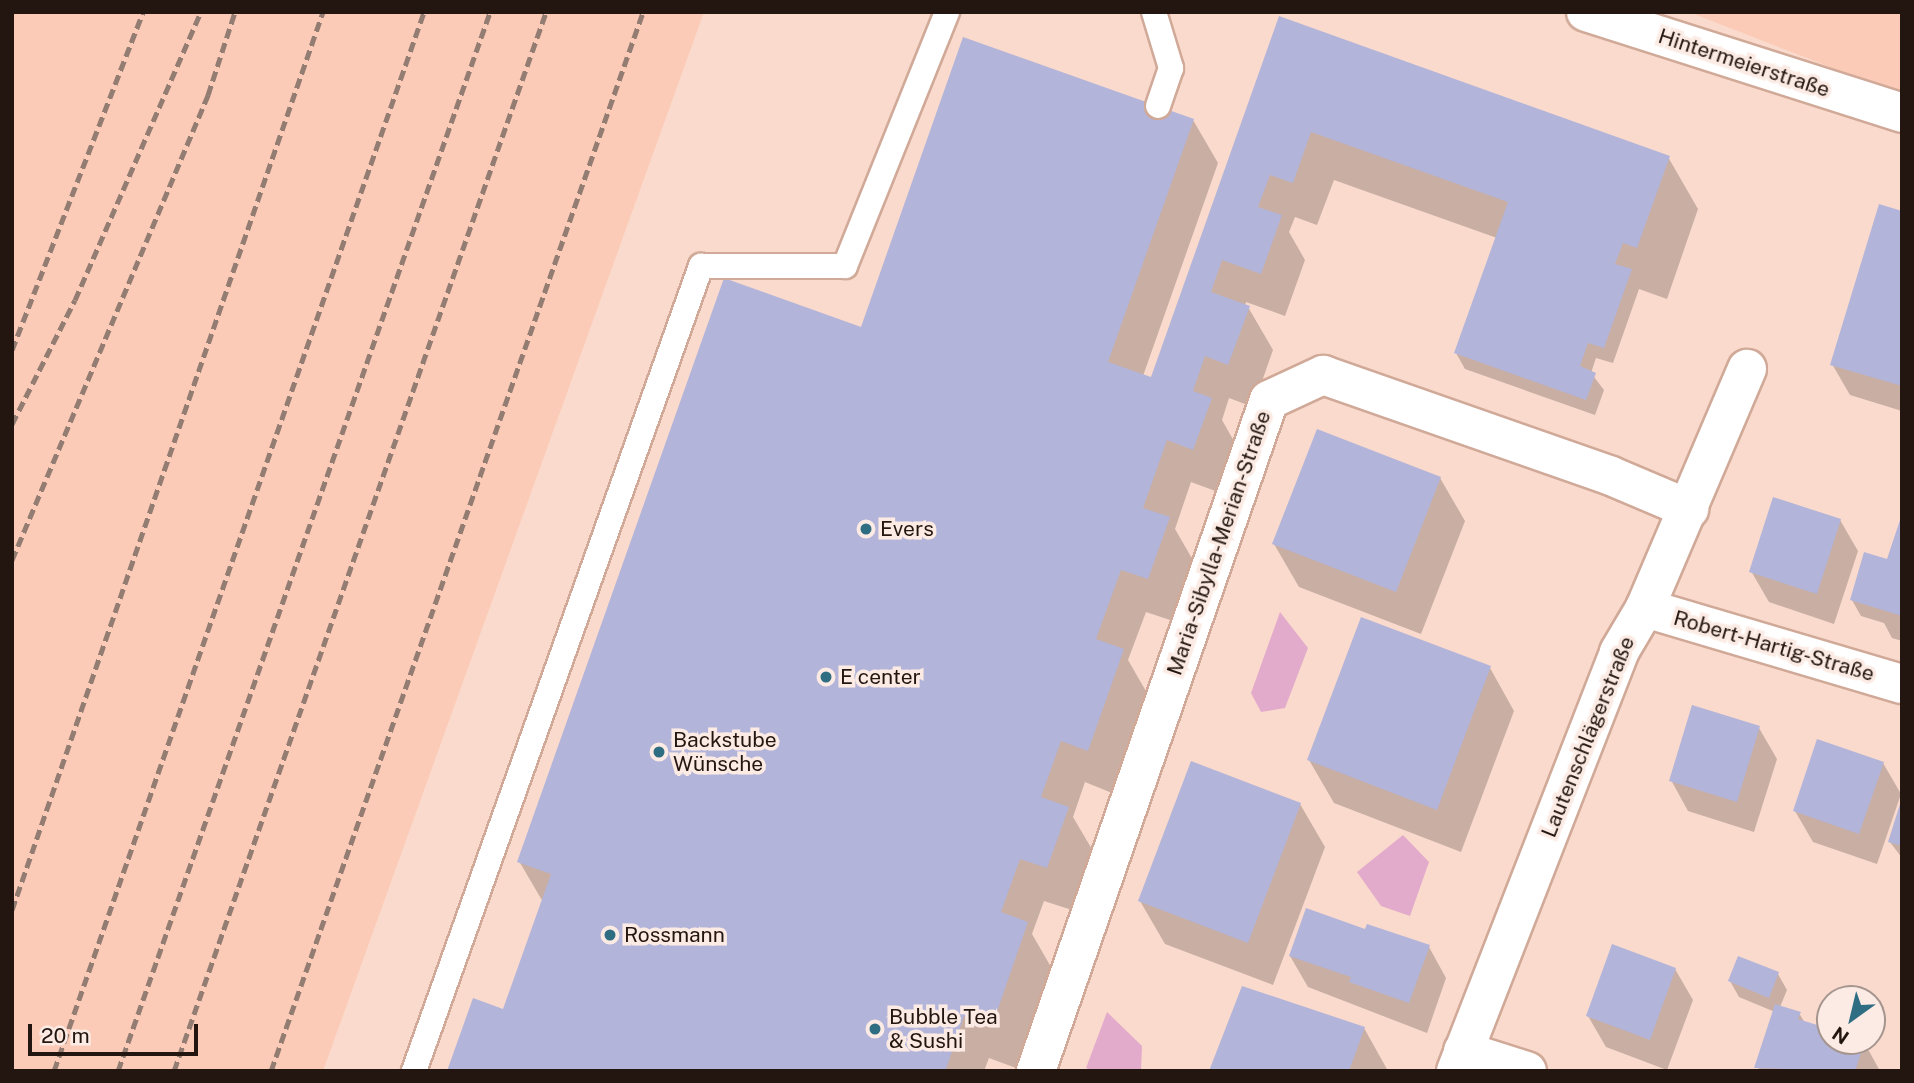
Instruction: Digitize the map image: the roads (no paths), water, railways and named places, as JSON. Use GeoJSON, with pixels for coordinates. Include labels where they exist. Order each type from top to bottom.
{"type":"FeatureCollection","features":[{"type":"Feature","properties":{"kind":"street","name":"Hintermeierstraße"},"geometry":{"type":"LineString","coordinates":[[1586,12],[1902,113]]}},
{"type":"Feature","properties":{"kind":"street","name":"Lautenschlägerstraße"},"geometry":{"type":"LineString","coordinates":[[1460,1061],[1619,652],[1645,608],[1747,369]]}},
{"type":"Feature","properties":{"kind":"street","name":"Maria-Sibylla-Merian-Straße"},"geometry":{"type":"LineString","coordinates":[[1036,1071],[1269,400],[1323,375],[1611,476],[1689,509]]}},
{"type":"Feature","properties":{"kind":"street","name":"Robert-Hartig-Straße"},"geometry":{"type":"LineString","coordinates":[[1645,608],[1902,684]]}},
{"type":"Feature","properties":{"kind":"street"},"geometry":{"type":"LineString","coordinates":[[1460,1061],[1527,1071]]}},
{"type":"Feature","properties":{"kind":"lane"},"geometry":{"type":"LineString","coordinates":[[415,1071],[701,266],[845,266],[947,12]]}},
{"type":"Feature","properties":{"kind":"lane"},"geometry":{"type":"LineString","coordinates":[[1154,12],[1171,68],[1158,106]]}},
{"type":"Feature","properties":{"kind":"railway"},"geometry":{"type":"LineString","coordinates":[[12,350],[143,12]]}},
{"type":"Feature","properties":{"kind":"railway"},"geometry":{"type":"LineString","coordinates":[[12,424],[75,300],[201,12]]}},
{"type":"Feature","properties":{"kind":"railway"},"geometry":{"type":"LineString","coordinates":[[12,560],[208,95],[235,12]]}},
{"type":"Feature","properties":{"kind":"railway"},"geometry":{"type":"LineString","coordinates":[[12,910],[323,12]]}},
{"type":"Feature","properties":{"kind":"railway"},"geometry":{"type":"LineString","coordinates":[[54,1071],[424,12]]}},
{"type":"Feature","properties":{"kind":"railway"},"geometry":{"type":"LineString","coordinates":[[118,1071],[490,12]]}},
{"type":"Feature","properties":{"kind":"railway"},"geometry":{"type":"LineString","coordinates":[[174,1071],[546,12]]}},
{"type":"Feature","properties":{"kind":"railway"},"geometry":{"type":"LineString","coordinates":[[271,1071],[643,12]]}},
{"type":"Feature","properties":{"kind":"place","name":"Evers"},"geometry":{"type":"Point","coordinates":[866,529]}},
{"type":"Feature","properties":{"kind":"place","name":"E center"},"geometry":{"type":"Point","coordinates":[826,677]}},
{"type":"Feature","properties":{"kind":"place","name":"Backstube Wünsche"},"geometry":{"type":"Point","coordinates":[659,752]}},
{"type":"Feature","properties":{"kind":"place","name":"Rossmann"},"geometry":{"type":"Point","coordinates":[610,935]}},
{"type":"Feature","properties":{"kind":"place","name":"Bubble Tea & Sushi"},"geometry":{"type":"Point","coordinates":[875,1029]}}]}
